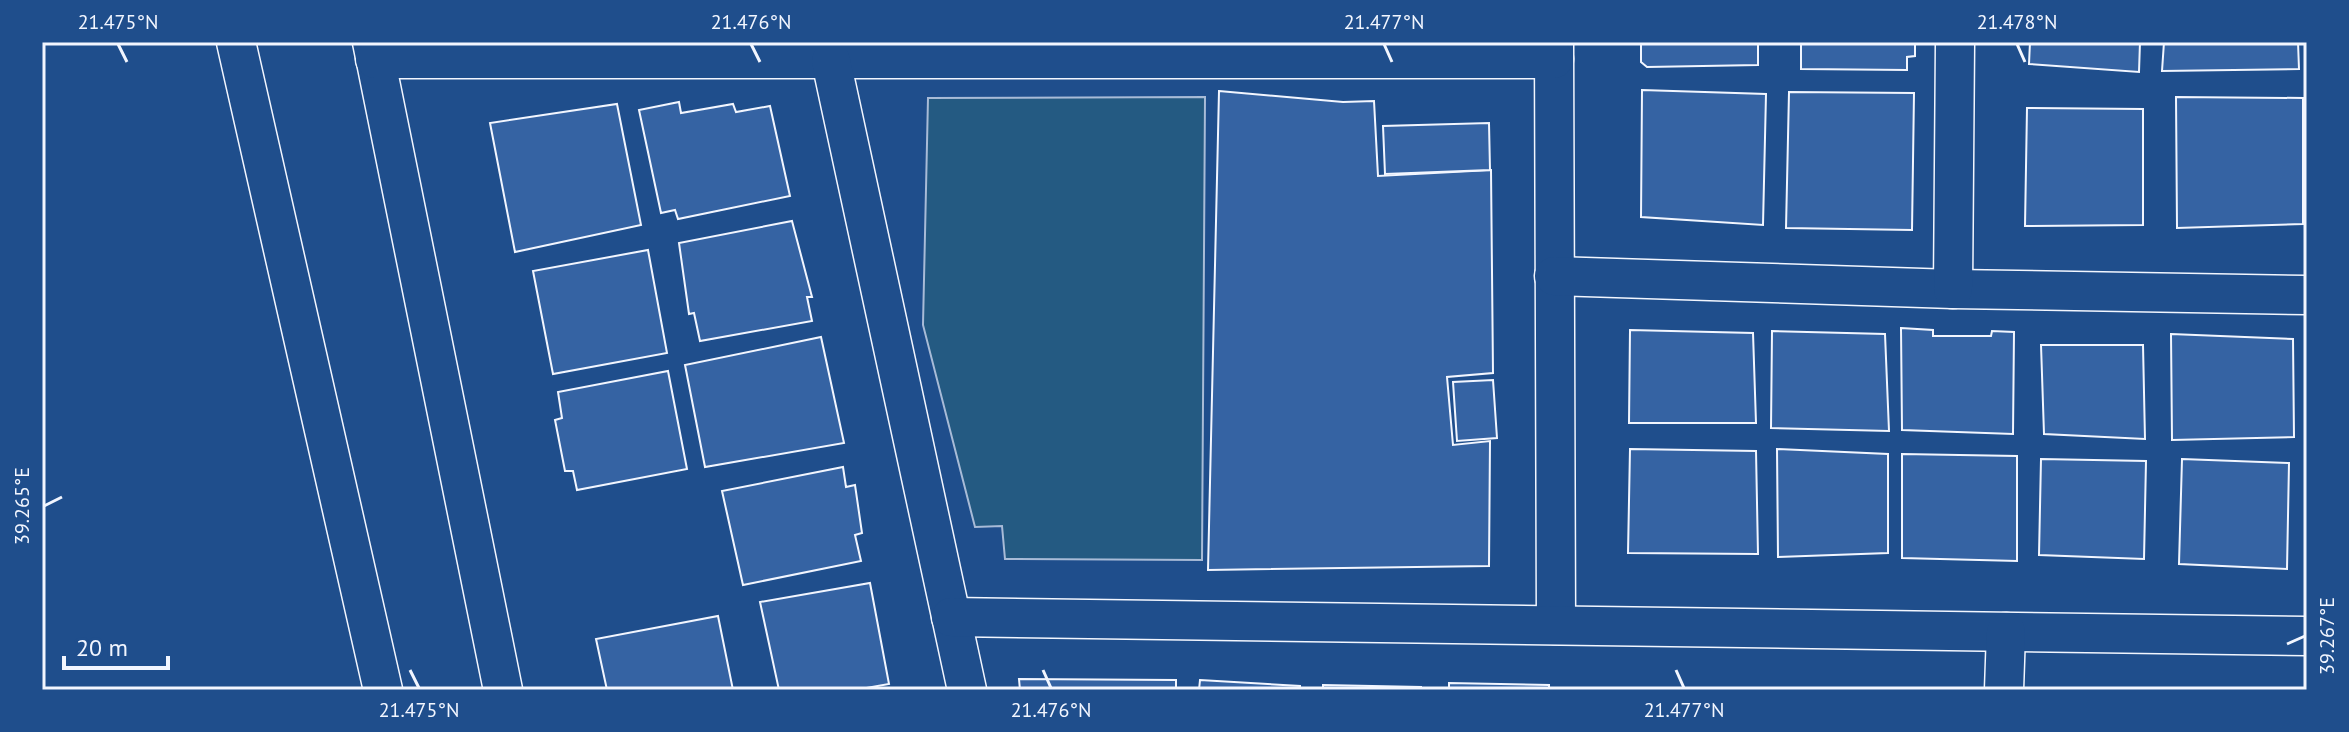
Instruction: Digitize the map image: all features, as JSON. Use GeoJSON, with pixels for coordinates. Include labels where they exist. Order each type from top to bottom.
{"type":"FeatureCollection","features":[{"type":"Feature","properties":{"kind":"street"},"geometry":{"type":"LineString","coordinates":[[236,42],[383,690]]}},
{"type":"Feature","properties":{"kind":"street"},"geometry":{"type":"LineString","coordinates":[[1953,289],[1955,42]]}},
{"type":"Feature","properties":{"kind":"street"},"geometry":{"type":"LineString","coordinates":[[503,690],[374,51],[831,61],[1554,50],[1556,625]]}},
{"type":"Feature","properties":{"kind":"street"},"geometry":{"type":"LineString","coordinates":[[831,61],[967,690]]}},
{"type":"Feature","properties":{"kind":"street"},"geometry":{"type":"LineString","coordinates":[[1554,276],[1953,289],[2307,295]]}},
{"type":"Feature","properties":{"kind":"street"},"geometry":{"type":"LineString","coordinates":[[951,617],[2307,636]]}},
{"type":"Feature","properties":{"kind":"street"},"geometry":{"type":"LineString","coordinates":[[2004,690],[2006,632]]}},
{"type":"Feature","properties":{"kind":"shaded area"},"geometry":{"type":"Polygon","coordinates":[[[1205,97],[1202,560],[1005,559],[1002,526],[975,527],[923,325],[928,98],[1205,97]]]}},
{"type":"Feature","properties":{"kind":"building"},"geometry":{"type":"Polygon","coordinates":[[[1641,42],[1758,42],[1758,65],[1647,67],[1641,62],[1641,42]]]}},
{"type":"Feature","properties":{"kind":"building"},"geometry":{"type":"Polygon","coordinates":[[[1801,42],[1915,42],[1915,56],[1907,57],[1907,70],[1801,69],[1801,42]]]}},
{"type":"Feature","properties":{"kind":"building"},"geometry":{"type":"Polygon","coordinates":[[[2030,42],[2140,42],[2139,72],[2029,64],[2030,42]]]}},
{"type":"Feature","properties":{"kind":"building"},"geometry":{"type":"Polygon","coordinates":[[[2164,42],[2298,42],[2299,69],[2162,71],[2164,42]]]}},
{"type":"Feature","properties":{"kind":"building"},"geometry":{"type":"Polygon","coordinates":[[[1642,90],[1766,94],[1763,225],[1641,217],[1642,90]]]}},
{"type":"Feature","properties":{"kind":"building"},"geometry":{"type":"Polygon","coordinates":[[[1219,91],[1343,102],[1374,101],[1378,176],[1491,170],[1493,373],[1447,377],[1453,445],[1490,441],[1489,566],[1208,570],[1219,91]]]}},
{"type":"Feature","properties":{"kind":"building"},"geometry":{"type":"Polygon","coordinates":[[[1789,92],[1914,93],[1912,230],[1786,228],[1789,92]]]}},
{"type":"Feature","properties":{"kind":"building"},"geometry":{"type":"Polygon","coordinates":[[[2176,97],[2303,98],[2303,224],[2177,228],[2176,97]]]}},
{"type":"Feature","properties":{"kind":"building"},"geometry":{"type":"Polygon","coordinates":[[[679,102],[681,113],[733,104],[736,112],[770,106],[790,196],[678,219],[675,210],[661,213],[639,110],[679,102]]]}},
{"type":"Feature","properties":{"kind":"building"},"geometry":{"type":"Polygon","coordinates":[[[617,104],[641,225],[515,252],[490,123],[617,104]]]}},
{"type":"Feature","properties":{"kind":"building"},"geometry":{"type":"Polygon","coordinates":[[[2027,108],[2143,109],[2143,225],[2025,226],[2027,108]]]}},
{"type":"Feature","properties":{"kind":"building"},"geometry":{"type":"Polygon","coordinates":[[[1489,123],[1490,170],[1385,174],[1383,126],[1489,123]]]}},
{"type":"Feature","properties":{"kind":"building"},"geometry":{"type":"Polygon","coordinates":[[[792,221],[812,297],[807,297],[812,321],[700,341],[694,313],[689,314],[679,243],[792,221]]]}},
{"type":"Feature","properties":{"kind":"building"},"geometry":{"type":"Polygon","coordinates":[[[648,250],[667,353],[553,374],[533,271],[648,250]]]}},
{"type":"Feature","properties":{"kind":"building"},"geometry":{"type":"Polygon","coordinates":[[[1901,328],[1933,330],[1933,336],[1991,336],[1992,331],[2014,332],[2013,434],[1902,430],[1901,328]]]}},
{"type":"Feature","properties":{"kind":"building"},"geometry":{"type":"Polygon","coordinates":[[[1630,330],[1753,333],[1756,423],[1629,423],[1630,330]]]}},
{"type":"Feature","properties":{"kind":"building"},"geometry":{"type":"Polygon","coordinates":[[[1772,331],[1885,334],[1889,431],[1771,428],[1772,331]]]}},
{"type":"Feature","properties":{"kind":"building"},"geometry":{"type":"Polygon","coordinates":[[[2171,334],[2293,339],[2294,437],[2172,440],[2171,334]]]}},
{"type":"Feature","properties":{"kind":"building"},"geometry":{"type":"Polygon","coordinates":[[[821,337],[844,443],[705,467],[685,365],[821,337]]]}},
{"type":"Feature","properties":{"kind":"building"},"geometry":{"type":"Polygon","coordinates":[[[2041,345],[2143,345],[2145,439],[2044,434],[2041,345]]]}},
{"type":"Feature","properties":{"kind":"building"},"geometry":{"type":"Polygon","coordinates":[[[668,371],[687,469],[577,490],[573,471],[565,471],[555,420],[562,418],[558,392],[668,371]]]}},
{"type":"Feature","properties":{"kind":"building"},"geometry":{"type":"Polygon","coordinates":[[[1493,380],[1497,438],[1457,441],[1453,382],[1493,380]]]}},
{"type":"Feature","properties":{"kind":"building"},"geometry":{"type":"Polygon","coordinates":[[[1630,449],[1756,451],[1758,554],[1628,553],[1630,449]]]}},
{"type":"Feature","properties":{"kind":"building"},"geometry":{"type":"Polygon","coordinates":[[[1777,449],[1888,454],[1888,553],[1778,557],[1777,449]]]}},
{"type":"Feature","properties":{"kind":"building"},"geometry":{"type":"Polygon","coordinates":[[[1902,454],[2017,456],[2017,561],[1902,558],[1902,454]]]}},
{"type":"Feature","properties":{"kind":"building"},"geometry":{"type":"Polygon","coordinates":[[[2041,459],[2146,461],[2144,559],[2039,555],[2041,459]]]}},
{"type":"Feature","properties":{"kind":"building"},"geometry":{"type":"Polygon","coordinates":[[[2182,459],[2289,463],[2287,569],[2179,564],[2182,459]]]}},
{"type":"Feature","properties":{"kind":"building"},"geometry":{"type":"Polygon","coordinates":[[[843,467],[846,487],[855,485],[862,533],[855,535],[861,561],[743,585],[722,491],[843,467]]]}},
{"type":"Feature","properties":{"kind":"building"},"geometry":{"type":"Polygon","coordinates":[[[870,583],[889,684],[855,690],[779,690],[760,602],[870,583]]]}},
{"type":"Feature","properties":{"kind":"building"},"geometry":{"type":"Polygon","coordinates":[[[718,616],[733,690],[607,690],[596,639],[718,616]]]}},
{"type":"Feature","properties":{"kind":"building"},"geometry":{"type":"Polygon","coordinates":[[[1019,679],[1176,680],[1176,690],[1020,690],[1019,679]]]}},
{"type":"Feature","properties":{"kind":"building"},"geometry":{"type":"Polygon","coordinates":[[[1200,680],[1300,686],[1300,690],[1199,690],[1200,680]]]}},
{"type":"Feature","properties":{"kind":"building"},"geometry":{"type":"Polygon","coordinates":[[[1449,683],[1549,685],[1549,690],[1449,690],[1449,683]]]}},
{"type":"Feature","properties":{"kind":"building"},"geometry":{"type":"Polygon","coordinates":[[[1323,685],[1421,687],[1421,690],[1323,690],[1323,685]]]}}]}
